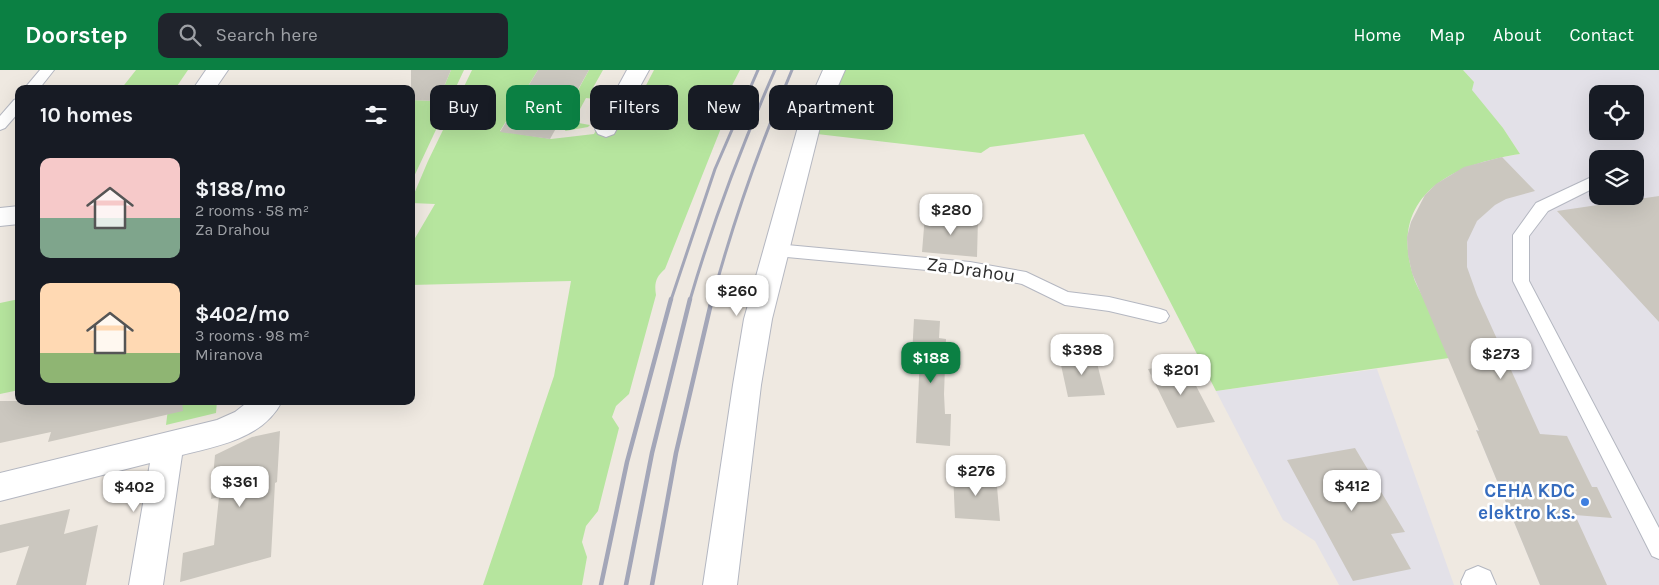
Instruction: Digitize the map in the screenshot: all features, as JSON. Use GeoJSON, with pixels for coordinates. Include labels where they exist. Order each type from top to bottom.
{"type":"FeatureCollection","features":[{"type":"Feature","properties":{"kind":"street"},"geometry":{"type":"LineString","coordinates":[[207,85],[217,70]]}},
{"type":"Feature","properties":{"kind":"street"},"geometry":{"type":"LineString","coordinates":[[630,85],[638,70]]}},
{"type":"Feature","properties":{"kind":"street"},"geometry":{"type":"LineString","coordinates":[[720,585],[746,385],[761,309],[809,127],[834,70]]}},
{"type":"Feature","properties":{"kind":"street"},"geometry":{"type":"LineString","coordinates":[[0,217],[15,215]]}},
{"type":"Feature","properties":{"kind":"street"},"geometry":{"type":"LineString","coordinates":[[0,487],[219,434],[239,426],[259,412],[265,405]]}},
{"type":"Feature","properties":{"kind":"street"},"geometry":{"type":"LineString","coordinates":[[146,585],[168,447]]}},
{"type":"Feature","properties":{"kind":"lane"},"geometry":{"type":"LineString","coordinates":[[35,85],[48,70]]}},
{"type":"Feature","properties":{"kind":"lane"},"geometry":{"type":"LineString","coordinates":[[0,125],[15,108]]}},
{"type":"Feature","properties":{"kind":"lane"},"geometry":{"type":"LineString","coordinates":[[1589,184],[1542,207],[1521,235],[1521,281],[1659,549]]}},
{"type":"Feature","properties":{"kind":"lane","name":"Za Drahou"},"geometry":{"type":"LineString","coordinates":[[776,250],[999,272],[1026,278],[1065,298],[1109,304],[1160,316]]}},
{"type":"Feature","properties":{"kind":"shaded area"},"geometry":{"type":"Polygon","coordinates":[[[1463,70],[1659,70],[1659,585],[1540,585],[1476,430],[1479,430],[1421,292],[1419,292],[1412,273],[1407,237],[1411,222],[1425,196],[1436,184],[1464,167],[1482,161],[1520,154],[1503,128],[1471,90],[1474,82],[1463,70]]]}},
{"type":"Feature","properties":{"kind":"shaded area"},"geometry":{"type":"Polygon","coordinates":[[[1377,369],[1454,585],[1339,585],[1315,541],[1283,520],[1216,391],[1377,369]]]}},
{"type":"Feature","properties":{"kind":"green space"},"geometry":{"type":"Polygon","coordinates":[[[136,70],[188,70],[178,85],[124,85],[136,70]]]}},
{"type":"Feature","properties":{"kind":"green space"},"geometry":{"type":"Polygon","coordinates":[[[451,70],[464,70],[457,85],[445,85],[451,70]]]}},
{"type":"Feature","properties":{"kind":"green space"},"geometry":{"type":"Polygon","coordinates":[[[472,70],[538,70],[529,85],[506,85],[506,121],[500,131],[551,139],[594,134],[596,130],[678,130],[678,85],[646,85],[654,70],[740,70],[732,85],[688,85],[688,130],[720,130],[665,269],[656,280],[656,295],[629,394],[616,406],[612,417],[619,428],[598,511],[586,526],[582,542],[587,557],[582,585],[483,585],[554,376],[571,281],[415,285],[415,238],[435,204],[415,203],[415,192],[443,130],[496,130],[496,85],[465,85],[472,70]]]}},
{"type":"Feature","properties":{"kind":"green space"},"geometry":{"type":"Polygon","coordinates":[[[589,70],[603,70],[595,85],[590,85],[590,98],[586,98],[580,109],[580,86],[589,70]]]}},
{"type":"Feature","properties":{"kind":"green space"},"geometry":{"type":"Polygon","coordinates":[[[844,70],[1463,70],[1474,82],[1472,90],[1503,128],[1520,154],[1472,166],[1451,175],[1432,188],[1418,204],[1410,223],[1408,247],[1414,278],[1430,310],[1449,358],[1216,391],[1084,134],[990,147],[981,153],[817,134],[819,130],[893,130],[893,85],[838,85],[844,70]]]}},
{"type":"Feature","properties":{"kind":"green space"},"geometry":{"type":"Polygon","coordinates":[[[415,100],[430,101],[430,130],[436,130],[415,174],[415,100]]]}},
{"type":"Feature","properties":{"kind":"green space"},"geometry":{"type":"Polygon","coordinates":[[[580,123],[590,125],[580,128],[580,123]]]}},
{"type":"Feature","properties":{"kind":"green space"},"geometry":{"type":"Polygon","coordinates":[[[15,300],[15,391],[0,394],[0,303],[15,300]]]}},
{"type":"Feature","properties":{"kind":"green space"},"geometry":{"type":"Polygon","coordinates":[[[168,405],[217,405],[216,413],[166,425],[168,405]]]}},
{"type":"Feature","properties":{"kind":"building"},"geometry":{"type":"Polygon","coordinates":[[[411,70],[451,70],[445,85],[430,85],[430,101],[415,100],[415,85],[411,85],[411,70]]]}},
{"type":"Feature","properties":{"kind":"building"},"geometry":{"type":"Polygon","coordinates":[[[538,70],[589,70],[580,86],[529,85],[538,70]]]}},
{"type":"Feature","properties":{"kind":"building"},"geometry":{"type":"Polygon","coordinates":[[[506,122],[506,130],[555,130],[550,139],[500,132],[506,122]]]}},
{"type":"Feature","properties":{"kind":"building"},"geometry":{"type":"Polygon","coordinates":[[[1502,157],[1535,191],[1506,199],[1495,205],[1477,221],[1467,242],[1467,267],[1477,295],[1540,434],[1567,436],[1592,487],[1597,487],[1612,518],[1575,515],[1607,585],[1540,585],[1476,430],[1479,431],[1412,273],[1407,237],[1411,222],[1425,195],[1436,184],[1464,167],[1502,157]]]}},
{"type":"Feature","properties":{"kind":"building"},"geometry":{"type":"Polygon","coordinates":[[[1659,196],[1659,322],[1557,211],[1598,205],[1644,205],[1644,198],[1659,196]]]}},
{"type":"Feature","properties":{"kind":"building"},"geometry":{"type":"Polygon","coordinates":[[[925,215],[978,219],[977,257],[922,252],[925,215]]]}},
{"type":"Feature","properties":{"kind":"building"},"geometry":{"type":"Polygon","coordinates":[[[914,319],[940,321],[939,338],[946,339],[944,394],[945,414],[951,414],[950,446],[916,443],[920,356],[912,355],[914,319]]]}},
{"type":"Feature","properties":{"kind":"building"},"geometry":{"type":"Polygon","coordinates":[[[1095,355],[1105,395],[1068,397],[1059,356],[1095,355]]]}},
{"type":"Feature","properties":{"kind":"building"},"geometry":{"type":"Polygon","coordinates":[[[1184,363],[1215,422],[1177,428],[1148,369],[1184,363]]]}},
{"type":"Feature","properties":{"kind":"building"},"geometry":{"type":"Polygon","coordinates":[[[0,401],[15,401],[15,405],[182,405],[183,411],[48,442],[51,432],[0,443],[0,401]]]}},
{"type":"Feature","properties":{"kind":"building"},"geometry":{"type":"Polygon","coordinates":[[[280,431],[271,557],[180,582],[183,553],[214,545],[219,497],[211,499],[215,455],[252,437],[280,431]]]}},
{"type":"Feature","properties":{"kind":"building"},"geometry":{"type":"Polygon","coordinates":[[[1355,448],[1405,532],[1391,534],[1411,569],[1353,581],[1287,460],[1355,448]]]}},
{"type":"Feature","properties":{"kind":"building"},"geometry":{"type":"Polygon","coordinates":[[[953,473],[996,475],[1000,521],[955,518],[953,473]]]}},
{"type":"Feature","properties":{"kind":"building"},"geometry":{"type":"Polygon","coordinates":[[[70,509],[64,534],[98,525],[86,585],[16,585],[29,546],[0,553],[0,525],[70,509]]]}},
{"type":"Feature","properties":{"kind":"railway"},"geometry":{"type":"LineString","coordinates":[[671,300],[715,169],[758,70]]}},
{"type":"Feature","properties":{"kind":"railway"},"geometry":{"type":"LineString","coordinates":[[690,300],[708,241],[729,184],[775,70]]}},
{"type":"Feature","properties":{"kind":"railway"},"geometry":{"type":"LineString","coordinates":[[712,300],[748,184],[792,70]]}},
{"type":"Feature","properties":{"kind":"railway"},"geometry":{"type":"LineString","coordinates":[[601,585],[627,462],[671,299]]}},
{"type":"Feature","properties":{"kind":"railway"},"geometry":{"type":"LineString","coordinates":[[626,585],[652,453],[690,299]]}},
{"type":"Feature","properties":{"kind":"railway"},"geometry":{"type":"LineString","coordinates":[[652,585],[676,453],[712,299]]}},
{"type":"Feature","properties":{"kind":"place","name":"CEHA KDC elektro k.s."},"geometry":{"type":"Point","coordinates":[1585,502]}}]}
